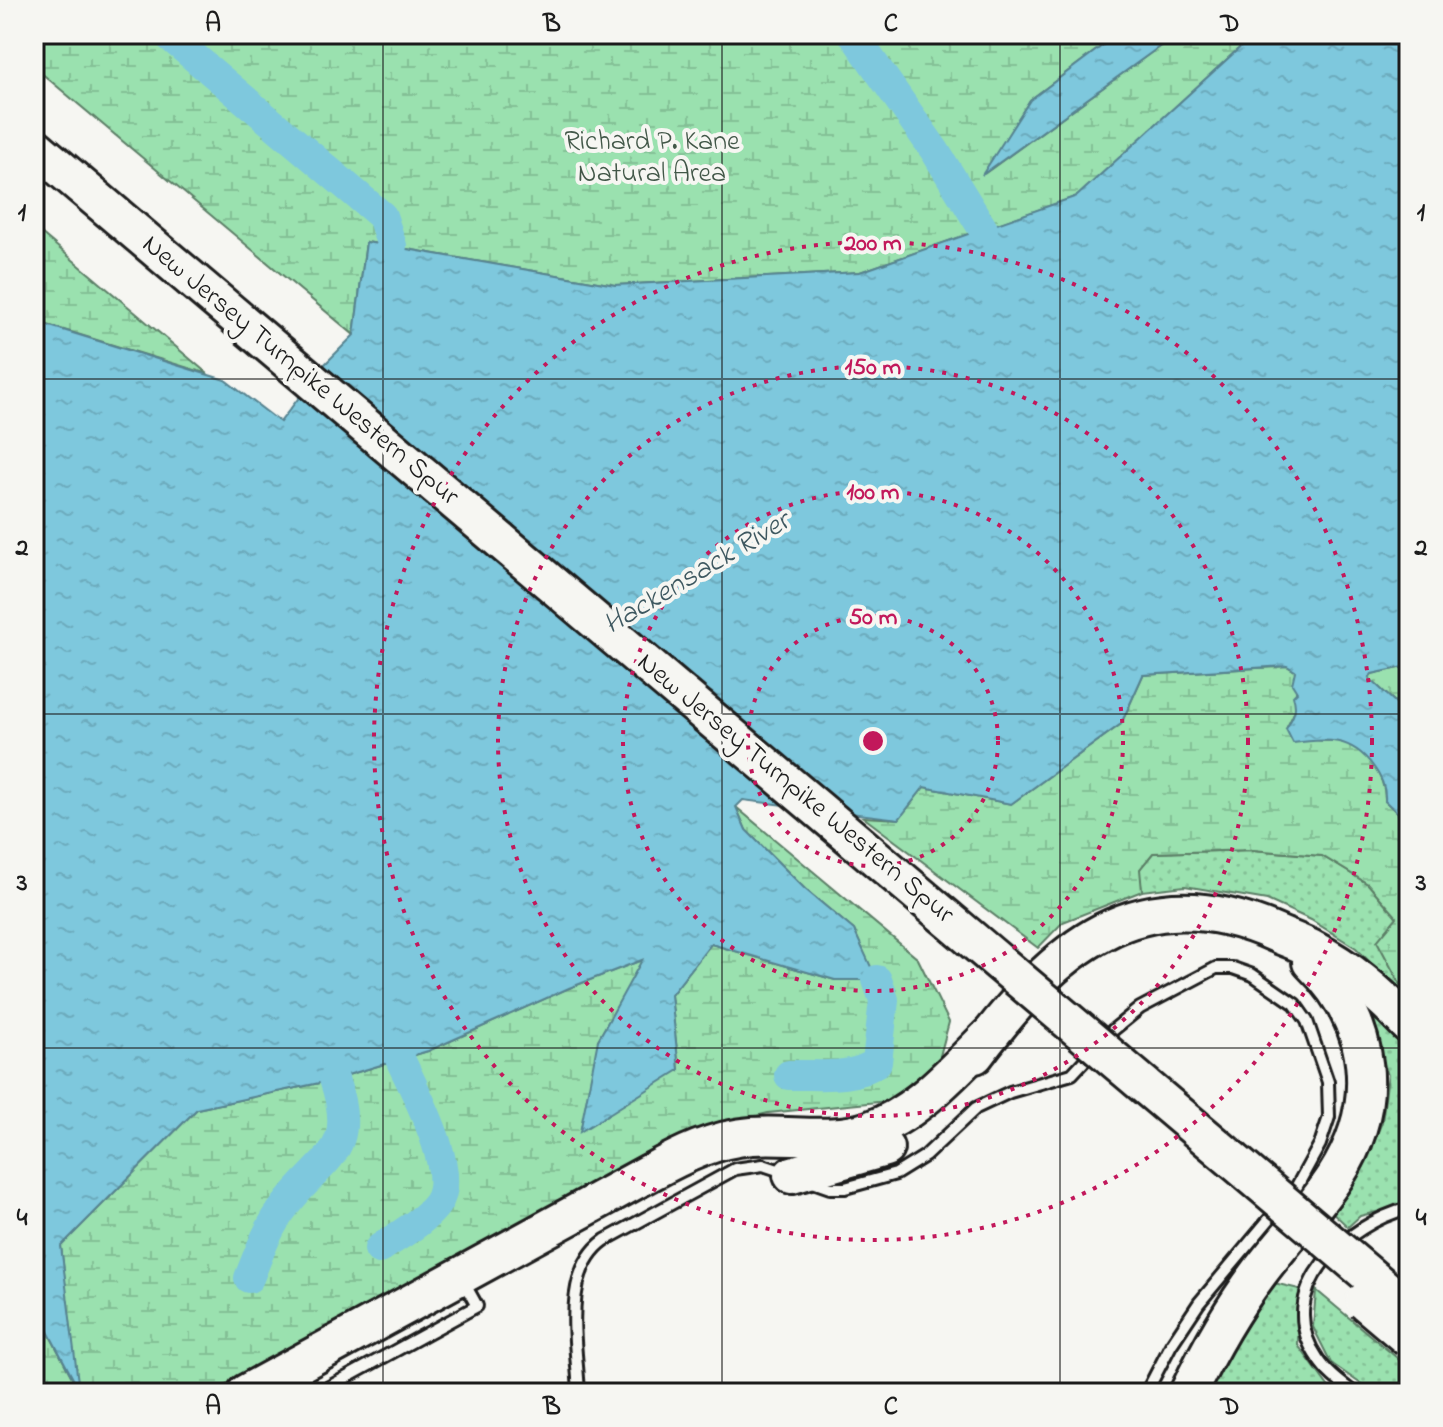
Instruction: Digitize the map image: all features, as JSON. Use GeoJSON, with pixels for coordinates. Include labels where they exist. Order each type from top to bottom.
{"type":"FeatureCollection","features":[{"type":"Feature","properties":{"kind":"highway","name":"New Jersey Turnpike Western Spur"},"geometry":{"type":"LineString","coordinates":[[34,146],[1409,1309]]}},
{"type":"Feature","properties":{"kind":"highway","name":"New Jersey Turnpike Western Spur"},"geometry":{"type":"LineString","coordinates":[[34,177],[1409,1339]]}},
{"type":"Feature","properties":{"kind":"highway"},"geometry":{"type":"LineString","coordinates":[[254,1391],[699,1148],[751,1136],[844,1136],[888,1122],[931,1092],[989,1036],[1059,960],[1086,940],[1120,924],[1168,912],[1198,912],[1244,919],[1328,958],[1380,997],[1409,1025]]}},
{"type":"Feature","properties":{"kind":"highway"},"geometry":{"type":"LineString","coordinates":[[1188,1393],[1244,1295],[1326,1190],[1344,1162],[1357,1131],[1365,1098],[1363,1051],[1348,1009],[1318,969],[1275,933]]}},
{"type":"Feature","properties":{"kind":"highway"},"geometry":{"type":"LineString","coordinates":[[792,1175],[865,1156],[904,1137],[932,1111],[989,1036]]}},
{"type":"Feature","properties":{"kind":"lane"},"geometry":{"type":"LineString","coordinates":[[579,1393],[575,1289],[580,1270],[590,1252],[605,1240],[735,1169],[763,1165],[838,1189],[872,1183],[896,1174],[925,1156],[967,1114],[987,1102],[1072,1074],[1113,1030],[1140,1008],[1216,968],[1233,968],[1253,975],[1295,1004],[1307,1021],[1328,1082],[1329,1117],[1320,1144],[1297,1186],[1199,1303],[1176,1336],[1146,1393]]}},
{"type":"Feature","properties":{"kind":"lane"},"geometry":{"type":"LineString","coordinates":[[1354,1393],[1326,1370],[1312,1349],[1304,1326],[1308,1290],[1329,1255],[1353,1233],[1379,1218],[1409,1208]]}},
{"type":"Feature","properties":{"kind":"lane"},"geometry":{"type":"LineString","coordinates":[[318,1393],[477,1306],[460,1276]]}},
{"type":"Feature","properties":{"kind":"green space","name":"Richard P. Kane Natural Area"},"geometry":{"type":"Polygon","coordinates":[[[34,34],[1118,34],[1030,100],[984,174],[1170,39],[1181,34],[1242,34],[1247,41],[1078,196],[860,272],[615,285],[366,242],[354,335],[34,67],[34,34]]]}},
{"type":"Feature","properties":{"kind":"green space"},"geometry":{"type":"Polygon","coordinates":[[[34,227],[208,374],[38,322],[34,347],[34,227]]]}},
{"type":"Feature","properties":{"kind":"green space"},"geometry":{"type":"Polygon","coordinates":[[[1287,666],[1295,671],[1297,707],[1286,729],[1312,739],[1342,742],[1359,750],[1378,773],[1385,801],[1409,824],[1409,1001],[1377,941],[1397,917],[1368,884],[1322,856],[1253,850],[1153,853],[1140,869],[1142,891],[1063,922],[1038,948],[863,817],[899,819],[924,787],[1011,804],[1121,724],[1143,675],[1287,666]]]}},
{"type":"Feature","properties":{"kind":"green space"},"geometry":{"type":"Polygon","coordinates":[[[1409,666],[1409,724],[1398,705],[1369,678],[1371,674],[1409,666]]]}},
{"type":"Feature","properties":{"kind":"green space"},"geometry":{"type":"Polygon","coordinates":[[[736,807],[918,959],[949,1022],[936,1071],[888,1101],[768,1113],[701,1130],[211,1393],[34,1393],[34,1305],[77,1387],[61,1246],[197,1109],[324,1082],[428,1051],[569,988],[644,959],[598,1040],[679,1070],[671,995],[711,944],[835,980],[876,980],[854,930],[805,889],[746,830],[736,807]]]}},
{"type":"Feature","properties":{"kind":"green space"},"geometry":{"type":"Polygon","coordinates":[[[1253,850],[1322,856],[1368,884],[1398,918],[1408,1000],[1356,948],[1311,920],[1267,900],[1185,886],[1142,891],[1139,869],[1153,853],[1253,850]]]}},
{"type":"Feature","properties":{"kind":"green space"},"geometry":{"type":"Polygon","coordinates":[[[1358,990],[1409,1043],[1409,1204],[1360,1216],[1348,1227],[1329,1209],[1363,1168],[1382,1122],[1388,1075],[1358,990]]]}},
{"type":"Feature","properties":{"kind":"green space"},"geometry":{"type":"Polygon","coordinates":[[[1274,1283],[1299,1289],[1298,1345],[1333,1393],[1210,1393],[1226,1359],[1274,1283]]]}},
{"type":"Feature","properties":{"kind":"green space"},"geometry":{"type":"Polygon","coordinates":[[[1316,1290],[1409,1368],[1409,1393],[1374,1393],[1331,1363],[1313,1327],[1316,1290]]]}},
{"type":"Feature","properties":{"kind":"water"},"geometry":{"type":"Polygon","coordinates":[[[1118,34],[1181,34],[982,175],[1030,100],[1118,34]]]}},
{"type":"Feature","properties":{"kind":"water","name":"Hackensack River"},"geometry":{"type":"Polygon","coordinates":[[[1242,34],[1409,34],[1409,666],[1372,674],[1369,678],[1398,705],[1409,724],[1409,824],[1385,801],[1384,787],[1378,774],[1356,749],[1327,740],[1293,743],[1286,729],[1294,713],[1293,696],[1297,692],[1292,684],[1295,671],[1287,666],[1143,675],[1121,724],[1011,804],[924,787],[899,819],[743,800],[736,807],[746,830],[805,889],[854,930],[877,980],[835,980],[711,944],[671,995],[679,1070],[580,1132],[598,1040],[642,960],[569,988],[428,1051],[324,1082],[197,1109],[61,1246],[79,1390],[34,1305],[34,347],[37,322],[225,380],[280,422],[325,364],[354,335],[366,242],[615,285],[860,272],[1077,196],[1247,41],[1242,34]]]}},
{"type":"Feature","properties":{"kind":"waterway"},"geometry":{"type":"LineString","coordinates":[[167,34],[382,216],[392,246]]}},
{"type":"Feature","properties":{"kind":"waterway"},"geometry":{"type":"LineString","coordinates":[[853,34],[935,151],[983,229]]}},
{"type":"Feature","properties":{"kind":"waterway"},"geometry":{"type":"LineString","coordinates":[[789,1075],[846,1074],[877,1062],[884,1000],[877,980]]}},
{"type":"Feature","properties":{"kind":"waterway"},"geometry":{"type":"LineString","coordinates":[[379,1249],[425,1217],[437,1204],[443,1190],[439,1153],[424,1110],[400,1059]]}},
{"type":"Feature","properties":{"kind":"waterway"},"geometry":{"type":"LineString","coordinates":[[249,1278],[264,1240],[279,1214],[334,1151],[340,1138],[341,1104],[334,1079]]}}]}
